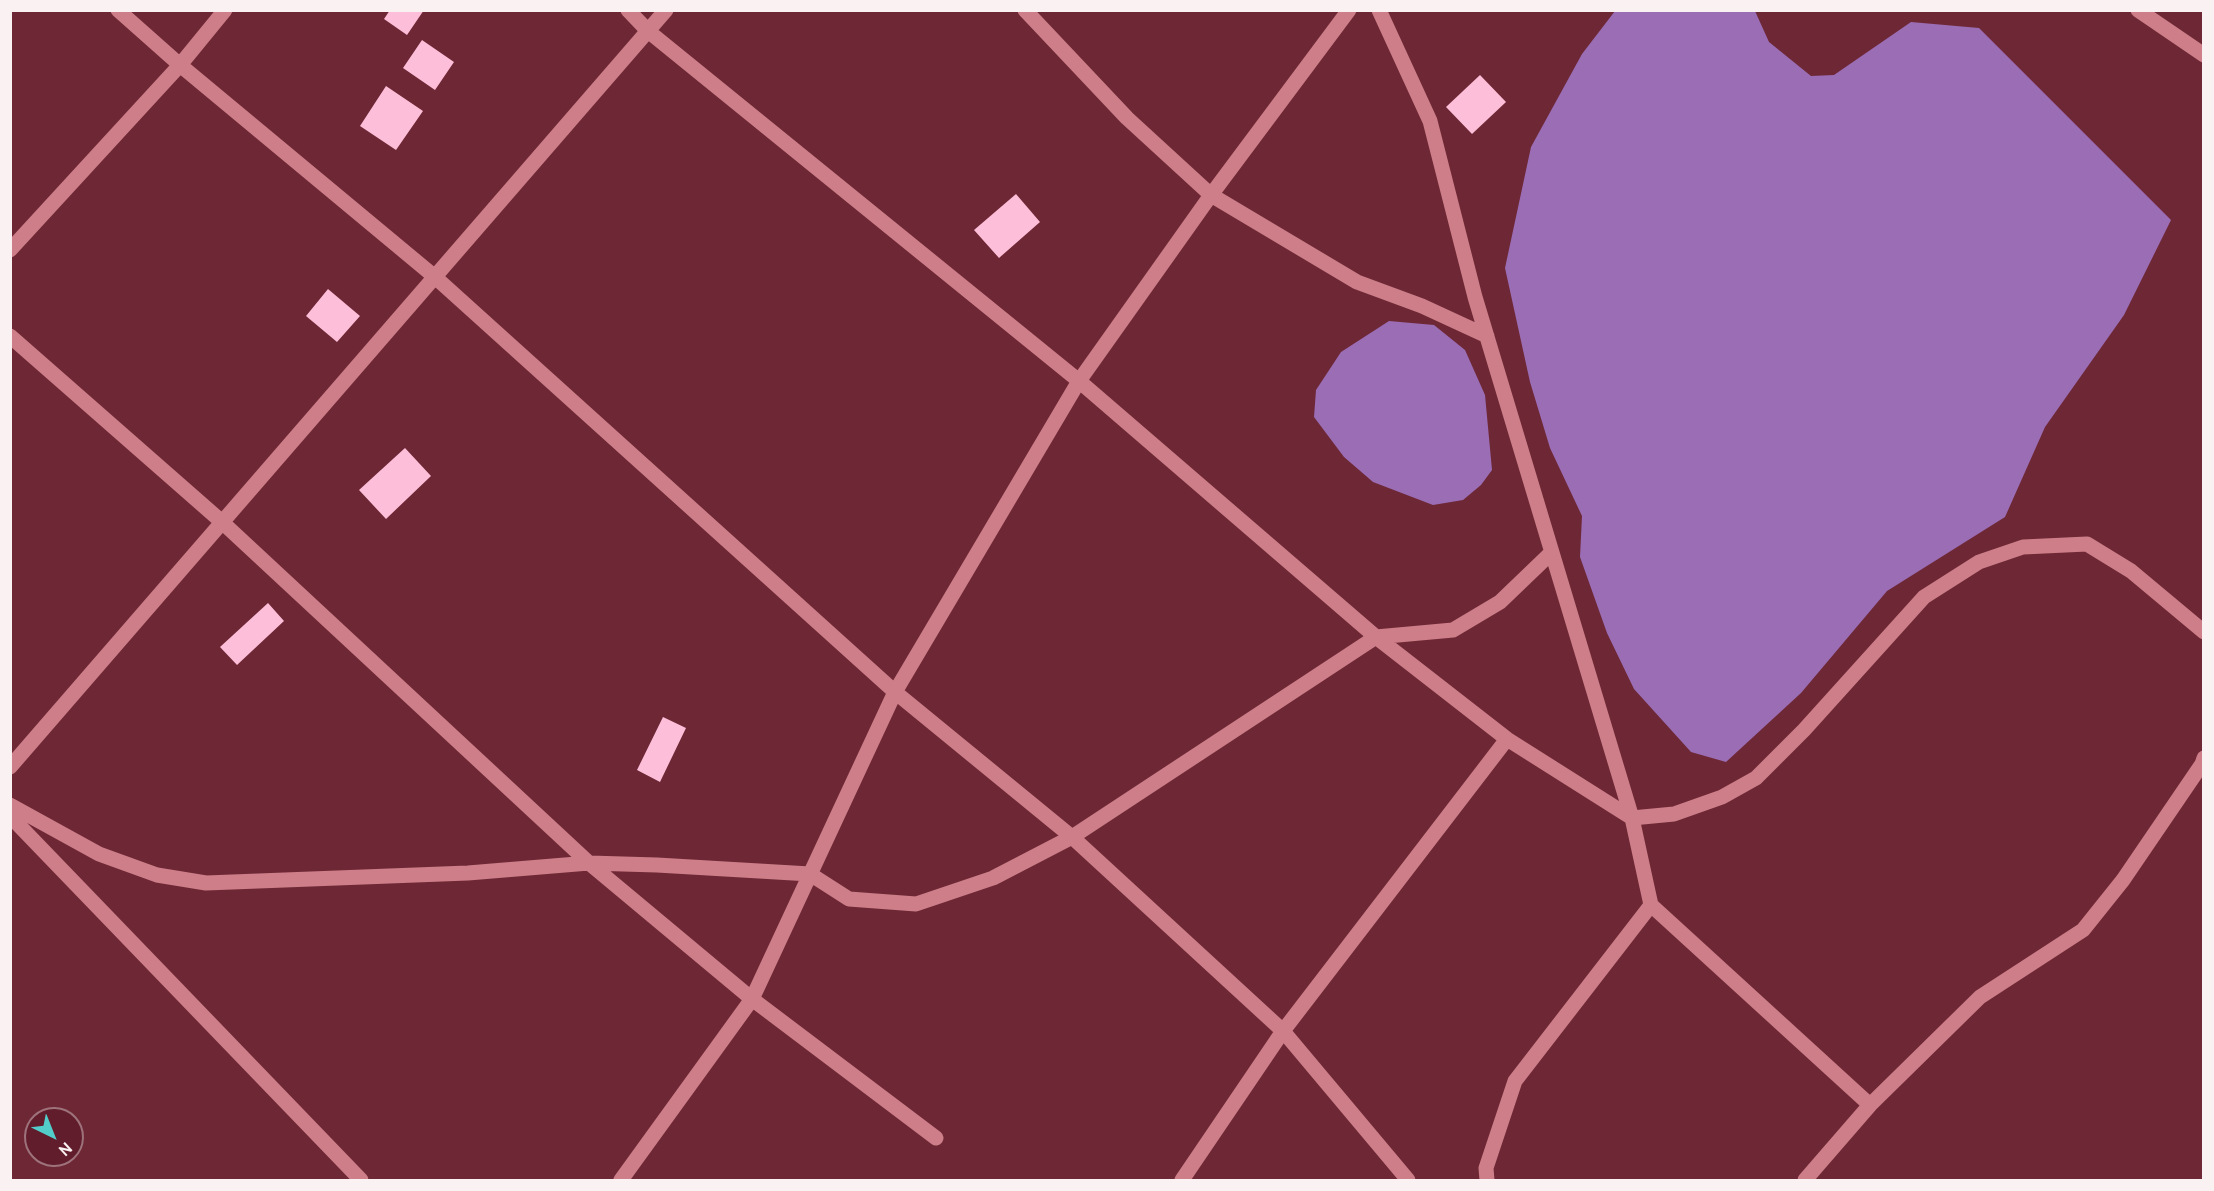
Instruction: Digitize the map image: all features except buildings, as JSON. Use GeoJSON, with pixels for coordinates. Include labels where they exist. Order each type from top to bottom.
{"type":"FeatureCollection","features":[{"type":"Feature","properties":{"kind":"street"},"geometry":{"type":"LineString","coordinates":[[118,10],[180,65],[435,277],[895,692],[1072,837],[1283,1031],[1408,1180]]}},
{"type":"Feature","properties":{"kind":"street"},"geometry":{"type":"LineString","coordinates":[[10,250],[180,65],[225,10]]}},
{"type":"Feature","properties":{"kind":"street"},"geometry":{"type":"LineString","coordinates":[[628,10],[648,31],[1079,381],[1376,637],[1507,739],[1632,818],[1674,814],[1722,797],[1756,778],[1804,730],[1924,597],[1979,562],[2023,547],[2086,544],[2131,571],[2204,632]]}},
{"type":"Feature","properties":{"kind":"street"},"geometry":{"type":"LineString","coordinates":[[10,767],[666,10]]}},
{"type":"Feature","properties":{"kind":"street"},"geometry":{"type":"LineString","coordinates":[[1025,10],[1127,118],[1211,195],[1357,282],[1422,306],[1487,336]]}},
{"type":"Feature","properties":{"kind":"street"},"geometry":{"type":"LineString","coordinates":[[621,1180],[752,999],[895,692],[1079,381],[1211,195],[1349,10]]}},
{"type":"Feature","properties":{"kind":"street"},"geometry":{"type":"LineString","coordinates":[[1379,10],[1430,121],[1475,297],[1632,818],[1651,905],[1870,1105]]}},
{"type":"Feature","properties":{"kind":"street"},"geometry":{"type":"LineString","coordinates":[[2138,10],[2204,55]]}},
{"type":"Feature","properties":{"kind":"street"},"geometry":{"type":"LineString","coordinates":[[10,336],[222,522],[588,863],[752,999],[936,1138]]}},
{"type":"Feature","properties":{"kind":"street"},"geometry":{"type":"LineString","coordinates":[[10,805],[99,854],[157,875],[206,883],[468,873],[588,863],[810,874],[849,899],[916,904],[993,878],[1072,837],[1376,637],[1453,630],[1500,602],[1551,553]]}},
{"type":"Feature","properties":{"kind":"street"},"geometry":{"type":"LineString","coordinates":[[1182,1180],[1283,1031],[1507,739]]}},
{"type":"Feature","properties":{"kind":"street"},"geometry":{"type":"LineString","coordinates":[[1805,1180],[1870,1105],[1980,997],[2083,930],[2122,880],[2204,758]]}},
{"type":"Feature","properties":{"kind":"street"},"geometry":{"type":"LineString","coordinates":[[10,816],[361,1180]]}},
{"type":"Feature","properties":{"kind":"street"},"geometry":{"type":"LineString","coordinates":[[1487,1180],[1486,1168],[1515,1081],[1651,905]]}},
{"type":"Feature","properties":{"kind":"shaded area"},"geometry":{"type":"Polygon","coordinates":[[[1615,11],[1755,11],[1769,42],[1811,76],[1834,75],[1911,22],[1979,28],[2171,220],[2124,315],[2045,427],[2005,517],[1887,591],[1801,693],[1726,762],[1691,752],[1634,689],[1607,633],[1580,557],[1582,516],[1550,448],[1530,382],[1505,268],[1531,147],[1582,54],[1615,11]]]}},
{"type":"Feature","properties":{"kind":"shaded area"},"geometry":{"type":"Polygon","coordinates":[[[1389,321],[1434,325],[1465,350],[1485,395],[1492,470],[1481,485],[1463,500],[1433,505],[1373,482],[1344,457],[1314,417],[1316,390],[1341,352],[1389,321]]]}}]}
